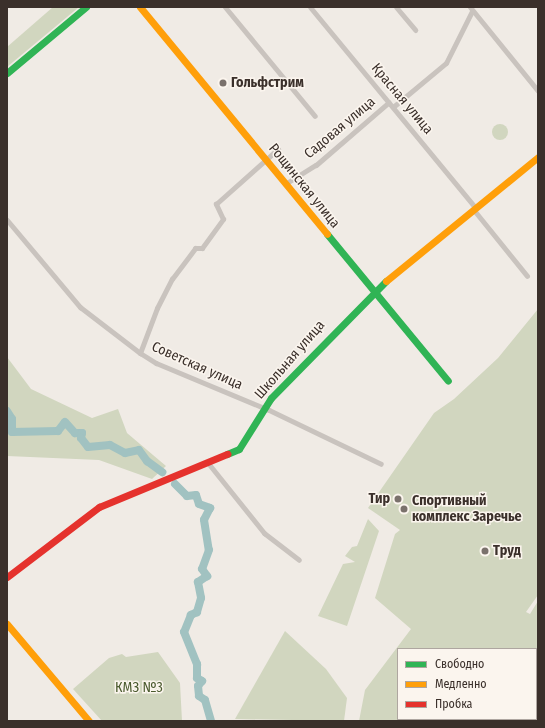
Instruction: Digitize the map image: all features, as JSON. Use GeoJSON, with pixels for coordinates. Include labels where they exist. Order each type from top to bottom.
{"type":"FeatureCollection","features":[{"type":"Feature","properties":{"kind":"street"},"geometry":{"type":"LineString","coordinates":[[7,73],[86,7]]}},
{"type":"Feature","properties":{"kind":"street","name":"Рощинская улица"},"geometry":{"type":"LineString","coordinates":[[140,7],[448,381]]}},
{"type":"Feature","properties":{"kind":"street"},"geometry":{"type":"LineString","coordinates":[[225,7],[315,116]]}},
{"type":"Feature","properties":{"kind":"street","name":"Красная улица"},"geometry":{"type":"LineString","coordinates":[[310,7],[391,104],[527,276]]}},
{"type":"Feature","properties":{"kind":"street"},"geometry":{"type":"LineString","coordinates":[[396,7],[415,30]]}},
{"type":"Feature","properties":{"kind":"street"},"geometry":{"type":"LineString","coordinates":[[471,9],[538,91]]}},
{"type":"Feature","properties":{"kind":"street","name":"Садовая улица"},"geometry":{"type":"LineString","coordinates":[[285,184],[316,165],[391,104],[446,63],[471,9]]}},
{"type":"Feature","properties":{"kind":"street"},"geometry":{"type":"LineString","coordinates":[[140,353],[157,308],[172,279],[195,248],[202,248],[223,219],[216,204],[278,149]]}},
{"type":"Feature","properties":{"kind":"street","name":"Школьная улица"},"geometry":{"type":"LineString","coordinates":[[7,577],[99,507],[208,463],[242,446],[264,408],[279,388],[373,291],[538,157]]}},
{"type":"Feature","properties":{"kind":"street","name":"Советская улица"},"geometry":{"type":"LineString","coordinates":[[7,220],[80,306],[140,353],[156,363],[264,408],[381,464]]}},
{"type":"Feature","properties":{"kind":"street"},"geometry":{"type":"LineString","coordinates":[[208,463],[264,533],[299,560]]}},
{"type":"Feature","properties":{"kind":"street"},"geometry":{"type":"LineString","coordinates":[[7,624],[89,721]]}},
{"type":"Feature","properties":{"kind":"green space"},"geometry":{"type":"Polygon","coordinates":[[[53,7],[79,7],[7,67],[7,47],[53,7]]]}},
{"type":"Feature","properties":{"kind":"green space"},"geometry":{"type":"Polygon","coordinates":[[[500,124],[507,129],[508,132],[503,139],[500,140],[493,135],[492,132],[497,125],[500,124]]]}},
{"type":"Feature","properties":{"kind":"green space"},"geometry":{"type":"Polygon","coordinates":[[[538,309],[538,595],[526,612],[530,614],[538,601],[538,721],[359,721],[365,690],[411,629],[375,598],[395,534],[400,530],[368,508],[434,413],[454,399],[498,358],[538,309]]]}},
{"type":"Feature","properties":{"kind":"green space"},"geometry":{"type":"Polygon","coordinates":[[[7,357],[31,389],[92,418],[118,409],[127,433],[166,466],[152,479],[99,460],[7,456],[7,357]]]}},
{"type":"Feature","properties":{"kind":"green space"},"geometry":{"type":"Polygon","coordinates":[[[368,519],[379,531],[347,626],[318,616],[343,564],[355,562],[345,556],[352,547],[357,546],[368,519]]]}},
{"type":"Feature","properties":{"kind":"green space"},"geometry":{"type":"Polygon","coordinates":[[[285,631],[326,669],[347,698],[344,721],[235,719],[285,631]]]}},
{"type":"Feature","properties":{"kind":"green space","name":"КМЗ №3"},"geometry":{"type":"Polygon","coordinates":[[[158,652],[180,683],[182,721],[102,721],[73,689],[109,658],[122,654],[126,657],[158,652]]]}},
{"type":"Feature","properties":{"kind":"waterway"},"geometry":{"type":"LineString","coordinates":[[7,411],[12,419],[12,432],[58,431],[65,422],[75,433],[82,433],[81,438],[88,447],[110,445],[125,453],[139,450],[147,461],[162,472]]}},
{"type":"Feature","properties":{"kind":"waterway"},"geometry":{"type":"LineString","coordinates":[[175,484],[187,496],[196,495],[199,504],[210,508],[204,520],[209,550],[202,569],[207,576],[198,582],[201,598],[197,612],[191,615],[184,632],[197,664],[197,678],[202,681],[198,686],[199,696],[205,700],[211,721]]}},
{"type":"Feature","properties":{"kind":"traffic: fast"},"geometry":{"type":"LineString","coordinates":[[7,73],[86,7]]}},
{"type":"Feature","properties":{"kind":"traffic: fast"},"geometry":{"type":"LineString","coordinates":[[327,234],[448,381]]}},
{"type":"Feature","properties":{"kind":"traffic: fast"},"geometry":{"type":"LineString","coordinates":[[227,454],[239,449],[271,398],[386,281]]}},
{"type":"Feature","properties":{"kind":"traffic: slow"},"geometry":{"type":"LineString","coordinates":[[140,7],[327,234]]}},
{"type":"Feature","properties":{"kind":"traffic: slow"},"geometry":{"type":"LineString","coordinates":[[386,281],[538,157]]}},
{"type":"Feature","properties":{"kind":"traffic: slow"},"geometry":{"type":"LineString","coordinates":[[7,624],[89,721]]}},
{"type":"Feature","properties":{"kind":"traffic: jam"},"geometry":{"type":"LineString","coordinates":[[7,577],[99,507],[227,454]]}},
{"type":"Feature","properties":{"kind":"place","name":"Гольфстрим"},"geometry":{"type":"Point","coordinates":[223,83]}},
{"type":"Feature","properties":{"kind":"place","name":"Тир"},"geometry":{"type":"Point","coordinates":[398,499]}},
{"type":"Feature","properties":{"kind":"place","name":"Спортивный комплекс Заречье"},"geometry":{"type":"Point","coordinates":[404,509]}},
{"type":"Feature","properties":{"kind":"place","name":"Труд"},"geometry":{"type":"Point","coordinates":[485,551]}}]}
